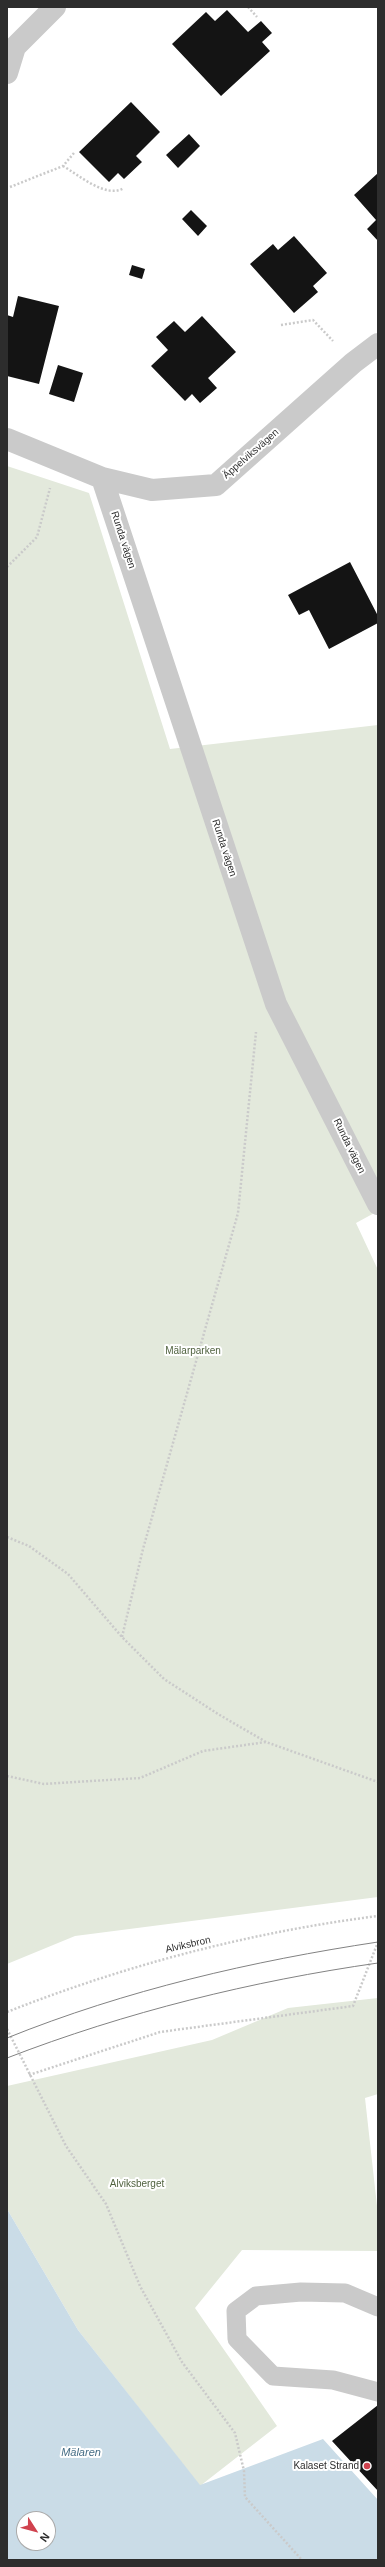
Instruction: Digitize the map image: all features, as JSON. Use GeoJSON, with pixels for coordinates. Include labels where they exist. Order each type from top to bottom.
{"type":"FeatureCollection","features":[{"type":"Feature","properties":{"kind":"street"},"geometry":{"type":"LineString","coordinates":[[7,73],[11,44],[55,7]]}},
{"type":"Feature","properties":{"kind":"street","name":"Äppelviksvägen"},"geometry":{"type":"LineString","coordinates":[[7,439],[102,478],[152,490],[216,485],[353,363],[378,344]]}},
{"type":"Feature","properties":{"kind":"street","name":"Runda vägen"},"geometry":{"type":"LineString","coordinates":[[102,478],[276,1004],[378,1204]]}},
{"type":"Feature","properties":{"kind":"lane"},"geometry":{"type":"LineString","coordinates":[[378,2307],[345,2293],[301,2292],[256,2296],[236,2311],[237,2339],[273,2376],[333,2380],[378,2392]]}},
{"type":"Feature","properties":{"kind":"path"},"geometry":{"type":"LineString","coordinates":[[248,7],[257,17]]}},
{"type":"Feature","properties":{"kind":"path"},"geometry":{"type":"LineString","coordinates":[[10,187],[63,166],[74,153]]}},
{"type":"Feature","properties":{"kind":"path"},"geometry":{"type":"LineString","coordinates":[[63,166],[99,187],[111,191],[124,188]]}},
{"type":"Feature","properties":{"kind":"path"},"geometry":{"type":"LineString","coordinates":[[281,325],[313,320],[353,363]]}},
{"type":"Feature","properties":{"kind":"path"},"geometry":{"type":"LineString","coordinates":[[7,567],[37,537],[58,460]]}},
{"type":"Feature","properties":{"kind":"path"},"geometry":{"type":"LineString","coordinates":[[122,1637],[143,1549],[238,1213],[256,1028]]}},
{"type":"Feature","properties":{"kind":"path"},"geometry":{"type":"LineString","coordinates":[[7,1537],[29,1546],[68,1574],[122,1637],[164,1679],[218,1714],[266,1742],[378,1782]]}},
{"type":"Feature","properties":{"kind":"path"},"geometry":{"type":"LineString","coordinates":[[7,1776],[44,1784],[140,1778],[203,1751],[266,1742]]}},
{"type":"Feature","properties":{"kind":"path","name":"Alviksbron"},"geometry":{"type":"LineString","coordinates":[[7,2012],[55,1993],[164,1958],[261,1936],[378,1916]]}},
{"type":"Feature","properties":{"kind":"path"},"geometry":{"type":"LineString","coordinates":[[29,2075],[160,2032],[353,2006],[378,1942]]}},
{"type":"Feature","properties":{"kind":"path"},"geometry":{"type":"LineString","coordinates":[[7,2029],[66,2146],[106,2204],[140,2286],[182,2362],[235,2433],[244,2471],[245,2498],[302,2560]]}},
{"type":"Feature","properties":{"kind":"green space","name":"Mälarparken"},"geometry":{"type":"Polygon","coordinates":[[[7,466],[89,493],[170,749],[378,725],[378,1211],[356,1223],[378,1270],[378,1897],[75,1936],[7,1964],[7,466]]]}},
{"type":"Feature","properties":{"kind":"green space","name":"Alviksberget"},"geometry":{"type":"Polygon","coordinates":[[[378,1998],[378,2094],[365,2098],[378,2215],[378,2251],[242,2250],[195,2308],[277,2426],[200,2486],[78,2330],[7,2209],[7,2086],[212,2040],[288,2008],[378,1998]]]}},
{"type":"Feature","properties":{"kind":"water","name":"Mälaren"},"geometry":{"type":"Polygon","coordinates":[[[7,2209],[78,2330],[200,2485],[323,2439],[378,2500],[378,2560],[7,2560],[7,2209]]]}},
{"type":"Feature","properties":{"kind":"building"},"geometry":{"type":"Polygon","coordinates":[[[227,10],[248,32],[261,21],[272,33],[262,42],[270,51],[221,96],[172,44],[206,12],[215,21],[227,10]]]}},
{"type":"Feature","properties":{"kind":"building"},"geometry":{"type":"Polygon","coordinates":[[[131,102],[160,132],[136,156],[142,162],[124,179],[118,173],[109,182],[79,152],[131,102]]]}},
{"type":"Feature","properties":{"kind":"building"},"geometry":{"type":"Polygon","coordinates":[[[189,134],[200,146],[178,168],[166,155],[189,134]]]}},
{"type":"Feature","properties":{"kind":"building"},"geometry":{"type":"Polygon","coordinates":[[[378,173],[378,241],[367,229],[376,220],[354,195],[378,173]]]}},
{"type":"Feature","properties":{"kind":"building"},"geometry":{"type":"Polygon","coordinates":[[[191,210],[207,226],[198,236],[182,219],[191,210]]]}},
{"type":"Feature","properties":{"kind":"building"},"geometry":{"type":"Polygon","coordinates":[[[294,236],[327,273],[313,286],[318,292],[294,313],[250,264],[273,244],[278,250],[294,236]]]}},
{"type":"Feature","properties":{"kind":"building"},"geometry":{"type":"Polygon","coordinates":[[[132,265],[145,269],[142,279],[129,275],[132,265]]]}},
{"type":"Feature","properties":{"kind":"building"},"geometry":{"type":"Polygon","coordinates":[[[18,296],[59,306],[39,384],[7,376],[7,315],[13,317],[18,296]]]}},
{"type":"Feature","properties":{"kind":"building"},"geometry":{"type":"Polygon","coordinates":[[[202,316],[236,352],[208,378],[217,388],[200,403],[192,394],[185,401],[151,366],[168,350],[156,337],[174,321],[185,332],[202,316]]]}},
{"type":"Feature","properties":{"kind":"building"},"geometry":{"type":"Polygon","coordinates":[[[58,365],[83,373],[74,402],[49,394],[58,365]]]}},
{"type":"Feature","properties":{"kind":"building"},"geometry":{"type":"Polygon","coordinates":[[[350,562],[378,616],[378,623],[329,649],[309,610],[299,615],[288,595],[350,562]]]}},
{"type":"Feature","properties":{"kind":"building","name":"Kalaset Strand"},"geometry":{"type":"Polygon","coordinates":[[[378,2405],[378,2491],[332,2441],[378,2405]]]}},
{"type":"Feature","properties":{"kind":"tram line"},"geometry":{"type":"LineString","coordinates":[[7,2038],[97,2005],[190,1979],[284,1958],[378,1942]]}},
{"type":"Feature","properties":{"kind":"tram line"},"geometry":{"type":"LineString","coordinates":[[7,2058],[52,2041],[143,2012],[284,1979],[378,1963]]}},
{"type":"Feature","properties":{"kind":"place","name":"Kalaset Strand"},"geometry":{"type":"Point","coordinates":[367,2466]}}]}
